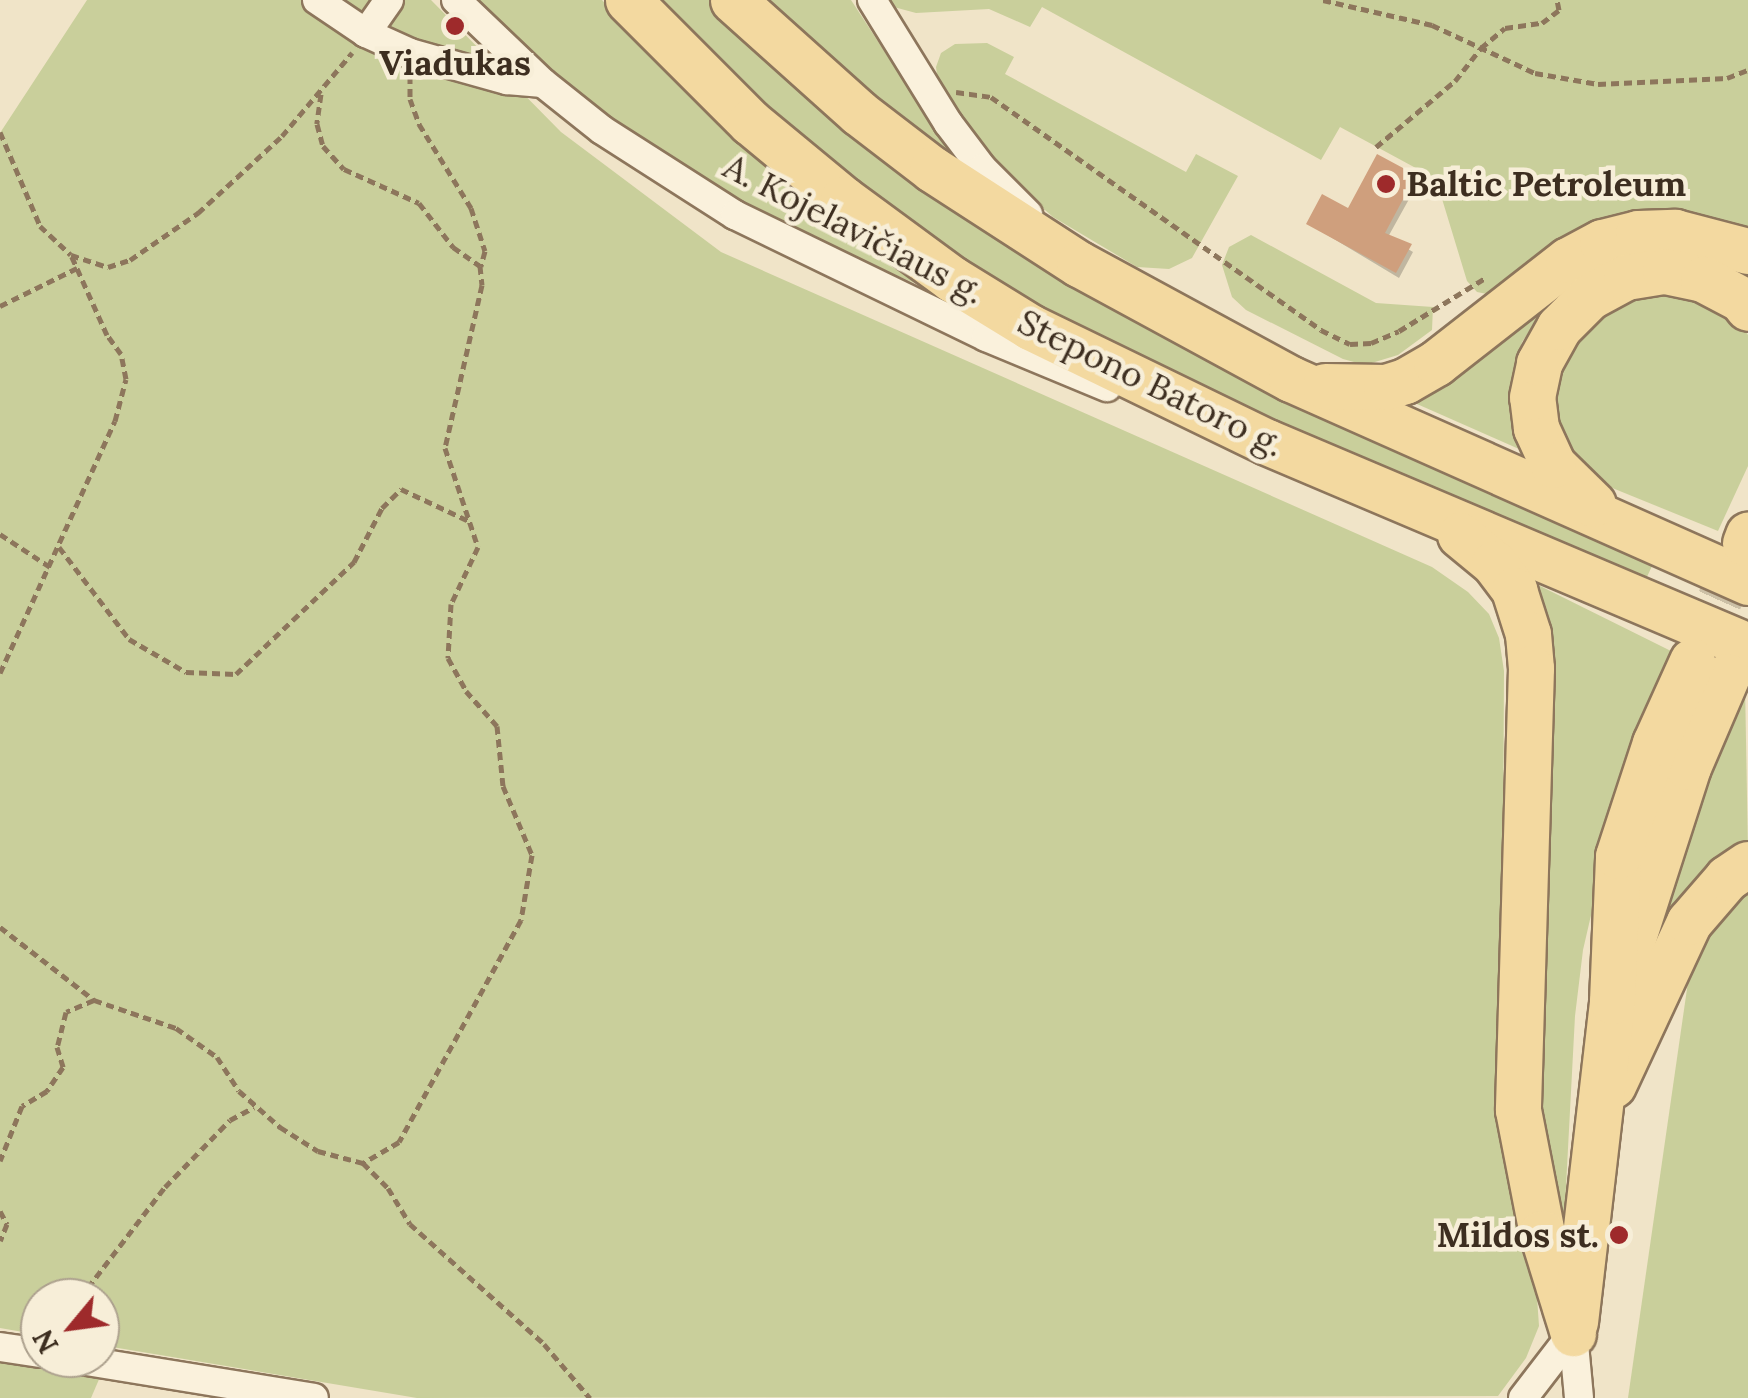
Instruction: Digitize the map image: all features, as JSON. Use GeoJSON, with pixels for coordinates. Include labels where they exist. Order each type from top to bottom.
{"type":"FeatureCollection","features":[{"type":"Feature","properties":{"kind":"main road","name":"Stepono Batoro g."},"geometry":{"type":"LineString","coordinates":[[628,0],[750,122],[843,199],[952,279],[1124,376],[1267,442],[1428,508],[1722,661]]}},
{"type":"Feature","properties":{"kind":"main road","name":"Stepono Batoro g."},"geometry":{"type":"LineString","coordinates":[[733,0],[859,114],[932,169],[1079,264],[1292,378],[1627,528],[1747,553]]}},
{"type":"Feature","properties":{"kind":"main road"},"geometry":{"type":"LineString","coordinates":[[1292,378],[1358,389],[1405,381],[1436,363],[1568,260],[1602,242],[1638,233],[1675,232],[1747,251]]}},
{"type":"Feature","properties":{"kind":"main road"},"geometry":{"type":"LineString","coordinates":[[1627,528],[1577,493],[1553,465],[1536,428],[1532,397],[1538,364],[1569,317],[1589,297],[1626,277],[1666,271],[1703,279],[1741,299],[1748,308]]}},
{"type":"Feature","properties":{"kind":"main road"},"geometry":{"type":"LineString","coordinates":[[1428,508],[1494,563],[1514,590],[1528,634],[1531,668],[1518,1110],[1542,1233],[1573,1334]]}},
{"type":"Feature","properties":{"kind":"main road"},"geometry":{"type":"LineString","coordinates":[[1573,1334],[1612,1001],[1618,856],[1655,744],[1722,661]]}},
{"type":"Feature","properties":{"kind":"main road"},"geometry":{"type":"LineString","coordinates":[[1596,1118],[1689,922],[1727,878],[1748,864]]}},
{"type":"Feature","properties":{"kind":"street"},"geometry":{"type":"LineString","coordinates":[[317,0],[366,33],[410,54],[507,80],[543,82]]}},
{"type":"Feature","properties":{"kind":"street"},"geometry":{"type":"LineString","coordinates":[[366,33],[389,0]]}},
{"type":"Feature","properties":{"kind":"street","name":"A. Kojelavičiaus g."},"geometry":{"type":"LineString","coordinates":[[456,0],[543,82],[655,167],[819,258],[1114,390],[1267,442]]}},
{"type":"Feature","properties":{"kind":"street"},"geometry":{"type":"LineString","coordinates":[[872,0],[934,102],[982,168],[1079,264]]}},
{"type":"Feature","properties":{"kind":"street"},"geometry":{"type":"LineString","coordinates":[[1524,1398],[1573,1334]]}},
{"type":"Feature","properties":{"kind":"street"},"geometry":{"type":"LineString","coordinates":[[1573,1334],[1580,1398]]}},
{"type":"Feature","properties":{"kind":"street"},"geometry":{"type":"LineString","coordinates":[[120,1366],[314,1398]]}},
{"type":"Feature","properties":{"kind":"path"},"geometry":{"type":"LineString","coordinates":[[1323,0],[1432,25],[1535,73],[1598,84],[1726,78],[1748,70]]}},
{"type":"Feature","properties":{"kind":"path"},"geometry":{"type":"LineString","coordinates":[[1376,147],[1455,81],[1481,48],[1505,28],[1542,23],[1559,10],[1557,0]]}},
{"type":"Feature","properties":{"kind":"path"},"geometry":{"type":"LineString","coordinates":[[71,256],[108,267],[130,260],[198,212],[322,94],[366,33]]}},
{"type":"Feature","properties":{"kind":"path"},"geometry":{"type":"LineString","coordinates":[[363,1163],[398,1142],[521,920],[532,856],[502,786],[497,726],[466,691],[448,658],[450,604],[478,547],[445,448],[482,285],[480,266],[485,251],[471,208],[419,124],[410,99],[410,54]]}},
{"type":"Feature","properties":{"kind":"path"},"geometry":{"type":"LineString","coordinates":[[934,102],[954,92],[991,97],[1322,330],[1350,344],[1371,343],[1399,330],[1495,272]]}},
{"type":"Feature","properties":{"kind":"path"},"geometry":{"type":"LineString","coordinates":[[322,94],[317,124],[323,146],[344,169],[419,203],[453,247],[480,266]]}},
{"type":"Feature","properties":{"kind":"path"},"geometry":{"type":"LineString","coordinates":[[0,132],[40,226],[71,256],[107,335],[121,354],[126,379],[115,421],[0,673]]}},
{"type":"Feature","properties":{"kind":"path"},"geometry":{"type":"LineString","coordinates":[[0,306],[77,268]]}},
{"type":"Feature","properties":{"kind":"path"},"geometry":{"type":"LineString","coordinates":[[60,547],[130,639],[186,672],[236,674],[354,562],[382,508],[402,489],[469,521]]}},
{"type":"Feature","properties":{"kind":"path"},"geometry":{"type":"LineString","coordinates":[[0,534],[50,567]]}},
{"type":"Feature","properties":{"kind":"path"},"geometry":{"type":"LineString","coordinates":[[0,926],[94,1000],[176,1028],[218,1057],[254,1107],[318,1151],[363,1163],[388,1188],[410,1224],[544,1344],[590,1398]]}},
{"type":"Feature","properties":{"kind":"path"},"geometry":{"type":"LineString","coordinates":[[0,1161],[22,1106],[48,1091],[63,1067],[57,1047],[66,1012],[94,1000]]}},
{"type":"Feature","properties":{"kind":"path"},"geometry":{"type":"LineString","coordinates":[[95,1278],[165,1187],[230,1120],[254,1107]]}},
{"type":"Feature","properties":{"kind":"path"},"geometry":{"type":"LineString","coordinates":[[0,1210],[7,1224],[0,1241]]}},
{"type":"Feature","properties":{"kind":"green space"},"geometry":{"type":"Polygon","coordinates":[[[87,0],[431,0],[561,132],[721,252],[1432,567],[1468,592],[1489,614],[1499,638],[1504,671],[1502,1035],[1534,1254],[1539,1326],[1526,1358],[1498,1396],[417,1398],[120,1348],[120,1278],[20,1278],[20,1332],[0,1328],[0,133],[87,0]]]}},
{"type":"Feature","properties":{"kind":"green space"},"geometry":{"type":"Polygon","coordinates":[[[473,0],[602,0],[636,38],[955,300],[803,236],[714,189],[611,121],[533,57],[473,0]]]}},
{"type":"Feature","properties":{"kind":"green space"},"geometry":{"type":"Polygon","coordinates":[[[646,0],[709,0],[809,93],[1653,564],[1645,581],[1336,452],[1037,313],[821,164],[646,0]]]}},
{"type":"Feature","properties":{"kind":"green space"},"geometry":{"type":"Polygon","coordinates":[[[770,0],[851,0],[963,172],[814,44],[770,0]]]}},
{"type":"Feature","properties":{"kind":"green space"},"geometry":{"type":"Polygon","coordinates":[[[886,0],[1748,0],[1748,233],[1666,210],[1626,213],[1593,224],[1492,295],[1477,292],[1467,281],[1439,189],[1425,173],[1340,127],[1321,160],[1042,7],[1030,27],[989,9],[916,13],[890,6],[886,0]]]}},
{"type":"Feature","properties":{"kind":"green space"},"geometry":{"type":"Polygon","coordinates":[[[987,43],[1014,57],[1005,74],[1186,172],[1196,154],[1238,176],[1192,258],[1169,269],[1137,267],[1053,217],[1015,184],[978,144],[938,82],[936,67],[941,53],[955,44],[987,43]]]}},
{"type":"Feature","properties":{"kind":"green space"},"geometry":{"type":"Polygon","coordinates":[[[1251,235],[1376,303],[1433,307],[1432,330],[1398,355],[1365,365],[1343,359],[1246,310],[1232,297],[1222,265],[1229,247],[1251,235]]]}},
{"type":"Feature","properties":{"kind":"green space"},"geometry":{"type":"Polygon","coordinates":[[[1686,292],[1740,322],[1748,335],[1748,466],[1718,531],[1600,483],[1567,457],[1556,428],[1553,396],[1568,342],[1624,297],[1686,292]]]}},
{"type":"Feature","properties":{"kind":"green space"},"geometry":{"type":"Polygon","coordinates":[[[1548,303],[1522,342],[1512,379],[1510,413],[1519,449],[1417,404],[1448,384],[1548,303]]]}},
{"type":"Feature","properties":{"kind":"green space"},"geometry":{"type":"Polygon","coordinates":[[[1518,575],[1671,651],[1621,785],[1583,950],[1575,1016],[1562,1262],[1535,1148],[1518,575]]]}},
{"type":"Feature","properties":{"kind":"green space"},"geometry":{"type":"Polygon","coordinates":[[[1745,684],[1748,852],[1641,993],[1674,862],[1745,684]]]}},
{"type":"Feature","properties":{"kind":"green space"},"geometry":{"type":"Polygon","coordinates":[[[1748,877],[1748,1398],[1628,1398],[1689,975],[1714,908],[1748,877]]]}},
{"type":"Feature","properties":{"kind":"green space"},"geometry":{"type":"Polygon","coordinates":[[[0,1362],[20,1365],[20,1378],[100,1378],[91,1398],[0,1398],[0,1362]]]}},
{"type":"Feature","properties":{"kind":"building"},"geometry":{"type":"Polygon","coordinates":[[[1377,154],[1416,175],[1385,233],[1412,244],[1396,273],[1306,224],[1322,194],[1348,208],[1377,154]]]}},
{"type":"Feature","properties":{"kind":"tunnel"},"geometry":{"type":"LineString","coordinates":[[1692,661],[1745,543]]}},
{"type":"Feature","properties":{"kind":"place","name":"Viadukas"},"geometry":{"type":"Point","coordinates":[455,26]}},
{"type":"Feature","properties":{"kind":"place","name":"Baltic Petroleum"},"geometry":{"type":"Point","coordinates":[1386,184]}},
{"type":"Feature","properties":{"kind":"place","name":"Mildos st."},"geometry":{"type":"Point","coordinates":[1619,1235]}}]}
